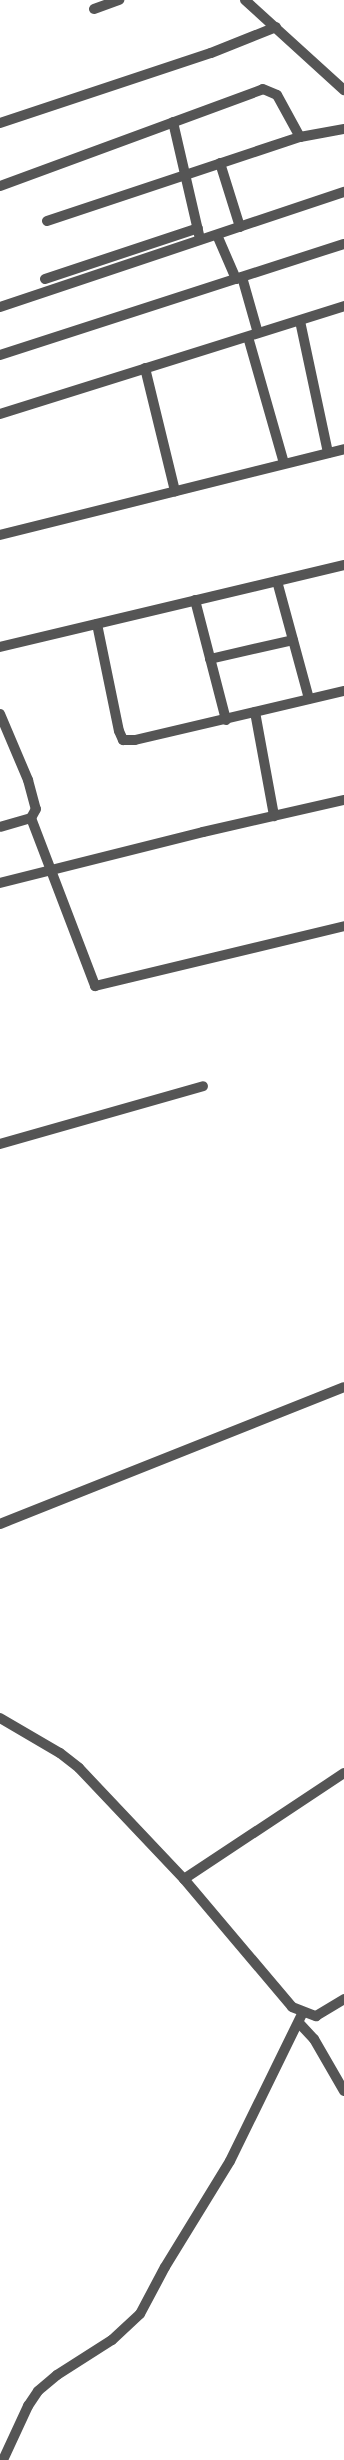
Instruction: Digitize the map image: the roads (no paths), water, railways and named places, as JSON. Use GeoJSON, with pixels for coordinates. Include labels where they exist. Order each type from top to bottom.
{"type":"FeatureCollection","features":[{"type":"Feature","properties":{"kind":"street"},"geometry":{"type":"LineString","coordinates":[[94,9],[119,0]]}},
{"type":"Feature","properties":{"kind":"street"},"geometry":{"type":"LineString","coordinates":[[247,0],[332,77],[344,90]]}},
{"type":"Feature","properties":{"kind":"street"},"geometry":{"type":"LineString","coordinates":[[0,123],[211,53],[276,27]]}},
{"type":"Feature","properties":{"kind":"street"},"geometry":{"type":"LineString","coordinates":[[332,77],[344,84]]}},
{"type":"Feature","properties":{"kind":"street"},"geometry":{"type":"LineString","coordinates":[[0,186],[173,122],[268,89],[277,95],[300,137]]}},
{"type":"Feature","properties":{"kind":"street"},"geometry":{"type":"LineString","coordinates":[[173,122],[184,175],[201,241]]}},
{"type":"Feature","properties":{"kind":"street"},"geometry":{"type":"LineString","coordinates":[[47,221],[300,137],[344,129]]}},
{"type":"Feature","properties":{"kind":"street"},"geometry":{"type":"LineString","coordinates":[[220,163],[240,227]]}},
{"type":"Feature","properties":{"kind":"street"},"geometry":{"type":"LineString","coordinates":[[0,307],[344,192]]}},
{"type":"Feature","properties":{"kind":"street"},"geometry":{"type":"LineString","coordinates":[[45,279],[198,228]]}},
{"type":"Feature","properties":{"kind":"street"},"geometry":{"type":"LineString","coordinates":[[217,235],[239,278],[258,333]]}},
{"type":"Feature","properties":{"kind":"street"},"geometry":{"type":"LineString","coordinates":[[0,355],[344,244]]}},
{"type":"Feature","properties":{"kind":"street"},"geometry":{"type":"LineString","coordinates":[[0,414],[344,306]]}},
{"type":"Feature","properties":{"kind":"street"},"geometry":{"type":"LineString","coordinates":[[300,321],[328,453]]}},
{"type":"Feature","properties":{"kind":"street"},"geometry":{"type":"LineString","coordinates":[[248,337],[284,463]]}},
{"type":"Feature","properties":{"kind":"street"},"geometry":{"type":"LineString","coordinates":[[146,368],[175,491]]}},
{"type":"Feature","properties":{"kind":"street"},"geometry":{"type":"LineString","coordinates":[[0,535],[344,449]]}},
{"type":"Feature","properties":{"kind":"street"},"geometry":{"type":"LineString","coordinates":[[0,647],[344,565]]}},
{"type":"Feature","properties":{"kind":"street"},"geometry":{"type":"LineString","coordinates":[[277,581],[309,699]]}},
{"type":"Feature","properties":{"kind":"street"},"geometry":{"type":"LineString","coordinates":[[195,600],[226,720]]}},
{"type":"Feature","properties":{"kind":"street"},"geometry":{"type":"LineString","coordinates":[[97,624],[119,731],[123,740],[135,740],[226,720],[344,691]]}},
{"type":"Feature","properties":{"kind":"street"},"geometry":{"type":"LineString","coordinates":[[210,660],[293,640]]}},
{"type":"Feature","properties":{"kind":"street"},"geometry":{"type":"LineString","coordinates":[[255,712],[274,816]]}},
{"type":"Feature","properties":{"kind":"street"},"geometry":{"type":"LineString","coordinates":[[0,714],[34,799],[36,810],[31,818],[0,827]]}},
{"type":"Feature","properties":{"kind":"street"},"geometry":{"type":"LineString","coordinates":[[0,884],[344,800]]}},
{"type":"Feature","properties":{"kind":"street"},"geometry":{"type":"LineString","coordinates":[[31,818],[50,872],[95,986],[344,926]]}},
{"type":"Feature","properties":{"kind":"street"},"geometry":{"type":"LineString","coordinates":[[0,1144],[203,1086]]}},
{"type":"Feature","properties":{"kind":"street"},"geometry":{"type":"LineString","coordinates":[[0,1524],[344,1387]]}},
{"type":"Feature","properties":{"kind":"street"},"geometry":{"type":"LineString","coordinates":[[0,1718],[60,1753],[79,1768],[184,1879],[292,2007],[316,2016],[344,1999]]}},
{"type":"Feature","properties":{"kind":"street"},"geometry":{"type":"LineString","coordinates":[[184,1879],[344,1773]]}},
{"type":"Feature","properties":{"kind":"street"},"geometry":{"type":"LineString","coordinates":[[3,2460],[16,2431],[38,2391],[57,2375],[112,2340],[140,2314],[165,2267],[230,2161],[299,2023],[303,2012]]}},
{"type":"Feature","properties":{"kind":"street"},"geometry":{"type":"LineString","coordinates":[[299,2023],[314,2038],[344,2091]]}}]}
